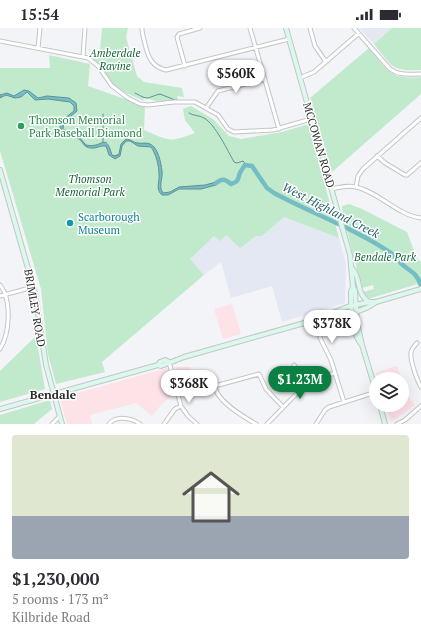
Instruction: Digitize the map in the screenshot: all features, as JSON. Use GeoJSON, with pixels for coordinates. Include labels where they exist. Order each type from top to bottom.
{"type":"FeatureCollection","features":[{"type":"Feature","properties":{"kind":"main road","name":"MCCOWAN ROAD"},"geometry":{"type":"LineString","coordinates":[[286,28],[311,119],[338,208],[352,268],[353,287],[351,291],[354,312],[370,372]]}},
{"type":"Feature","properties":{"kind":"main road","name":"BRIMLEY ROAD"},"geometry":{"type":"LineString","coordinates":[[0,170],[33,287],[39,316],[43,351],[62,424]]}},
{"type":"Feature","properties":{"kind":"main road"},"geometry":{"type":"LineString","coordinates":[[352,268],[357,273],[360,292],[363,298],[369,302]]}},
{"type":"Feature","properties":{"kind":"main road"},"geometry":{"type":"LineString","coordinates":[[0,409],[158,365],[164,360],[169,362],[315,320],[333,314],[337,310],[369,302],[376,302],[421,289]]}},
{"type":"Feature","properties":{"kind":"main road"},"geometry":{"type":"LineString","coordinates":[[333,314],[338,316],[354,312],[371,307],[376,302]]}},
{"type":"Feature","properties":{"kind":"main road"},"geometry":{"type":"LineString","coordinates":[[382,412],[385,424]]}},
{"type":"Feature","properties":{"kind":"street"},"geometry":{"type":"LineString","coordinates":[[38,48],[40,28]]}},
{"type":"Feature","properties":{"kind":"street"},"geometry":{"type":"LineString","coordinates":[[83,56],[85,28]]}},
{"type":"Feature","properties":{"kind":"street"},"geometry":{"type":"LineString","coordinates":[[142,28],[149,57],[154,64],[166,70],[289,39]]}},
{"type":"Feature","properties":{"kind":"street"},"geometry":{"type":"LineString","coordinates":[[184,66],[177,37],[180,34],[200,28]]}},
{"type":"Feature","properties":{"kind":"street"},"geometry":{"type":"LineString","coordinates":[[250,28],[279,129]]}},
{"type":"Feature","properties":{"kind":"street"},"geometry":{"type":"LineString","coordinates":[[310,28],[315,46],[326,62]]}},
{"type":"Feature","properties":{"kind":"street"},"geometry":{"type":"LineString","coordinates":[[354,28],[394,72],[404,75],[421,74]]}},
{"type":"Feature","properties":{"kind":"street"},"geometry":{"type":"LineString","coordinates":[[300,78],[311,74],[358,34]]}},
{"type":"Feature","properties":{"kind":"street"},"geometry":{"type":"LineString","coordinates":[[0,41],[83,56],[96,63],[112,86],[128,98],[140,104],[148,105],[174,102],[192,102],[218,115],[228,129],[234,132],[279,129],[311,119]]}},
{"type":"Feature","properties":{"kind":"street"},"geometry":{"type":"LineString","coordinates":[[206,108],[218,91],[264,79]]}},
{"type":"Feature","properties":{"kind":"street"},"geometry":{"type":"LineString","coordinates":[[356,186],[361,171],[421,118]]}},
{"type":"Feature","properties":{"kind":"street"},"geometry":{"type":"LineString","coordinates":[[377,156],[404,175],[407,175],[421,163]]}},
{"type":"Feature","properties":{"kind":"street"},"geometry":{"type":"LineString","coordinates":[[332,189],[344,186],[356,186],[409,215],[421,218]]}},
{"type":"Feature","properties":{"kind":"street"},"geometry":{"type":"LineString","coordinates":[[0,285],[8,310],[8,323],[4,341],[0,349]]}},
{"type":"Feature","properties":{"kind":"street"},"geometry":{"type":"LineString","coordinates":[[0,296],[33,287]]}},
{"type":"Feature","properties":{"kind":"street"},"geometry":{"type":"LineString","coordinates":[[315,320],[321,340],[330,356],[344,402]]}},
{"type":"Feature","properties":{"kind":"street"},"geometry":{"type":"LineString","coordinates":[[417,343],[410,354],[418,382],[421,387]]}},
{"type":"Feature","properties":{"kind":"street"},"geometry":{"type":"LineString","coordinates":[[169,362],[181,406],[196,424]]}},
{"type":"Feature","properties":{"kind":"street"},"geometry":{"type":"LineString","coordinates":[[294,365],[307,383]]}},
{"type":"Feature","properties":{"kind":"street"},"geometry":{"type":"LineString","coordinates":[[267,424],[307,383],[314,379],[335,373]]}},
{"type":"Feature","properties":{"kind":"street"},"geometry":{"type":"LineString","coordinates":[[256,424],[226,403],[216,392],[215,386],[259,374],[268,391],[283,407]]}},
{"type":"Feature","properties":{"kind":"street"},"geometry":{"type":"LineString","coordinates":[[316,424],[329,407],[369,394]]}},
{"type":"Feature","properties":{"kind":"street"},"geometry":{"type":"LineString","coordinates":[[164,424],[175,409],[181,406]]}},
{"type":"Feature","properties":{"kind":"street"},"geometry":{"type":"LineString","coordinates":[[397,424],[405,420],[421,406]]}},
{"type":"Feature","properties":{"kind":"street"},"geometry":{"type":"LineString","coordinates":[[52,424],[59,417]]}},
{"type":"Feature","properties":{"kind":"street"},"geometry":{"type":"LineString","coordinates":[[109,424],[115,420],[128,418],[140,424]]}},
{"type":"Feature","properties":{"kind":"shaded area"},"geometry":{"type":"Polygon","coordinates":[[[359,28],[392,28],[374,44],[359,28]]]}},
{"type":"Feature","properties":{"kind":"shaded area"},"geometry":{"type":"Polygon","coordinates":[[[284,217],[339,238],[346,264],[345,303],[282,322],[272,286],[231,298],[221,262],[204,275],[189,259],[214,236],[226,235],[240,247],[256,236],[262,236],[284,217]]]}},
{"type":"Feature","properties":{"kind":"shaded area"},"geometry":{"type":"Polygon","coordinates":[[[232,304],[241,334],[223,339],[214,309],[232,304]]]}},
{"type":"Feature","properties":{"kind":"shaded area"},"geometry":{"type":"Polygon","coordinates":[[[397,366],[399,372],[379,372],[397,366]]]}},
{"type":"Feature","properties":{"kind":"shaded area"},"geometry":{"type":"Polygon","coordinates":[[[175,367],[190,367],[195,387],[183,391],[175,367]]]}},
{"type":"Feature","properties":{"kind":"shaded area"},"geometry":{"type":"Polygon","coordinates":[[[167,368],[175,393],[160,406],[152,416],[136,403],[90,415],[92,424],[67,424],[60,398],[167,368]]]}},
{"type":"Feature","properties":{"kind":"shaded area"},"geometry":{"type":"Polygon","coordinates":[[[409,397],[415,405],[409,409],[409,397]]]}},
{"type":"Feature","properties":{"kind":"shaded area"},"geometry":{"type":"Polygon","coordinates":[[[387,412],[405,412],[391,422],[387,412]]]}},
{"type":"Feature","properties":{"kind":"green space","name":"Amberdale Ravine"},"geometry":{"type":"Polygon","coordinates":[[[102,28],[128,28],[126,37],[137,76],[144,82],[182,88],[184,97],[177,96],[178,100],[160,102],[145,98],[143,99],[144,101],[115,88],[90,55],[97,59],[100,50],[102,28]]]}},
{"type":"Feature","properties":{"kind":"green space"},"geometry":{"type":"Polygon","coordinates":[[[392,28],[421,28],[421,70],[403,70],[393,66],[374,44],[392,28]]]}},
{"type":"Feature","properties":{"kind":"green space"},"geometry":{"type":"Polygon","coordinates":[[[369,48],[390,72],[402,77],[421,77],[421,94],[332,172],[310,98],[369,48]]]}},
{"type":"Feature","properties":{"kind":"green space","name":"Thomson Memorial Park"},"geometry":{"type":"Polygon","coordinates":[[[49,55],[90,64],[88,86],[145,106],[144,130],[164,138],[174,139],[195,133],[185,120],[183,109],[191,106],[213,119],[229,136],[241,139],[282,132],[309,124],[339,238],[284,217],[262,236],[256,236],[240,248],[226,235],[220,241],[214,236],[190,259],[204,275],[102,362],[105,372],[56,384],[48,355],[41,289],[0,151],[0,68],[50,68],[49,55]]]}},
{"type":"Feature","properties":{"kind":"green space","name":"Bendale Park"},"geometry":{"type":"Polygon","coordinates":[[[349,204],[407,232],[417,259],[421,262],[421,283],[371,298],[365,297],[363,292],[374,289],[373,285],[362,288],[343,216],[342,206],[349,204]]]}},
{"type":"Feature","properties":{"kind":"green space"},"geometry":{"type":"Polygon","coordinates":[[[36,336],[45,389],[0,402],[0,371],[36,336]]]}},
{"type":"Feature","properties":{"kind":"green space"},"geometry":{"type":"Polygon","coordinates":[[[50,400],[52,409],[34,424],[0,424],[0,415],[50,400]]]}},
{"type":"Feature","properties":{"kind":"water"},"geometry":{"type":"Polygon","coordinates":[[[24,90],[29,91],[38,98],[47,96],[69,98],[76,103],[77,111],[64,122],[63,129],[79,137],[86,145],[92,146],[105,142],[110,148],[112,155],[115,156],[119,154],[121,144],[126,139],[136,143],[147,143],[153,146],[159,156],[161,164],[161,188],[163,193],[170,192],[179,187],[205,185],[216,182],[216,185],[201,189],[179,189],[168,195],[162,195],[158,188],[158,164],[151,147],[138,146],[130,141],[126,141],[122,146],[120,156],[115,159],[109,155],[106,146],[89,148],[79,139],[61,131],[61,121],[74,111],[74,106],[70,102],[48,99],[35,100],[27,92],[21,97],[15,98],[6,95],[0,98],[0,95],[7,93],[14,96],[24,90]]]}},
{"type":"Feature","properties":{"kind":"waterway"},"geometry":{"type":"LineString","coordinates":[[135,93],[148,98],[160,94],[175,100]]}},
{"type":"Feature","properties":{"kind":"waterway"},"geometry":{"type":"LineString","coordinates":[[189,113],[202,117],[208,121],[221,138],[234,162],[237,163],[243,161],[246,165]]}},
{"type":"Feature","properties":{"kind":"waterway"},"geometry":{"type":"LineString","coordinates":[[103,114],[103,142]]}},
{"type":"Feature","properties":{"kind":"waterway","name":"West Highland Creek"},"geometry":{"type":"LineString","coordinates":[[123,144],[126,141]]}},
{"type":"Feature","properties":{"kind":"waterway","name":"West Highland Creek"},"geometry":{"type":"LineString","coordinates":[[84,143],[87,146]]}},
{"type":"Feature","properties":{"kind":"waterway","name":"West Highland Creek"},"geometry":{"type":"LineString","coordinates":[[216,183],[220,180],[227,181],[231,184],[234,183],[238,180],[245,165],[252,166],[267,188],[274,193],[363,236],[391,253],[414,274],[421,286]]}},
{"type":"Feature","properties":{"kind":"place","name":"Thomson Memorial Park Baseball Diamond"},"geometry":{"type":"Point","coordinates":[21,126]}},
{"type":"Feature","properties":{"kind":"place","name":"Scarborough Museum"},"geometry":{"type":"Point","coordinates":[70,223]}},
{"type":"Feature","properties":{"kind":"district","name":"Bendale"},"geometry":{"type":"Point","coordinates":[53,394]}}]}
